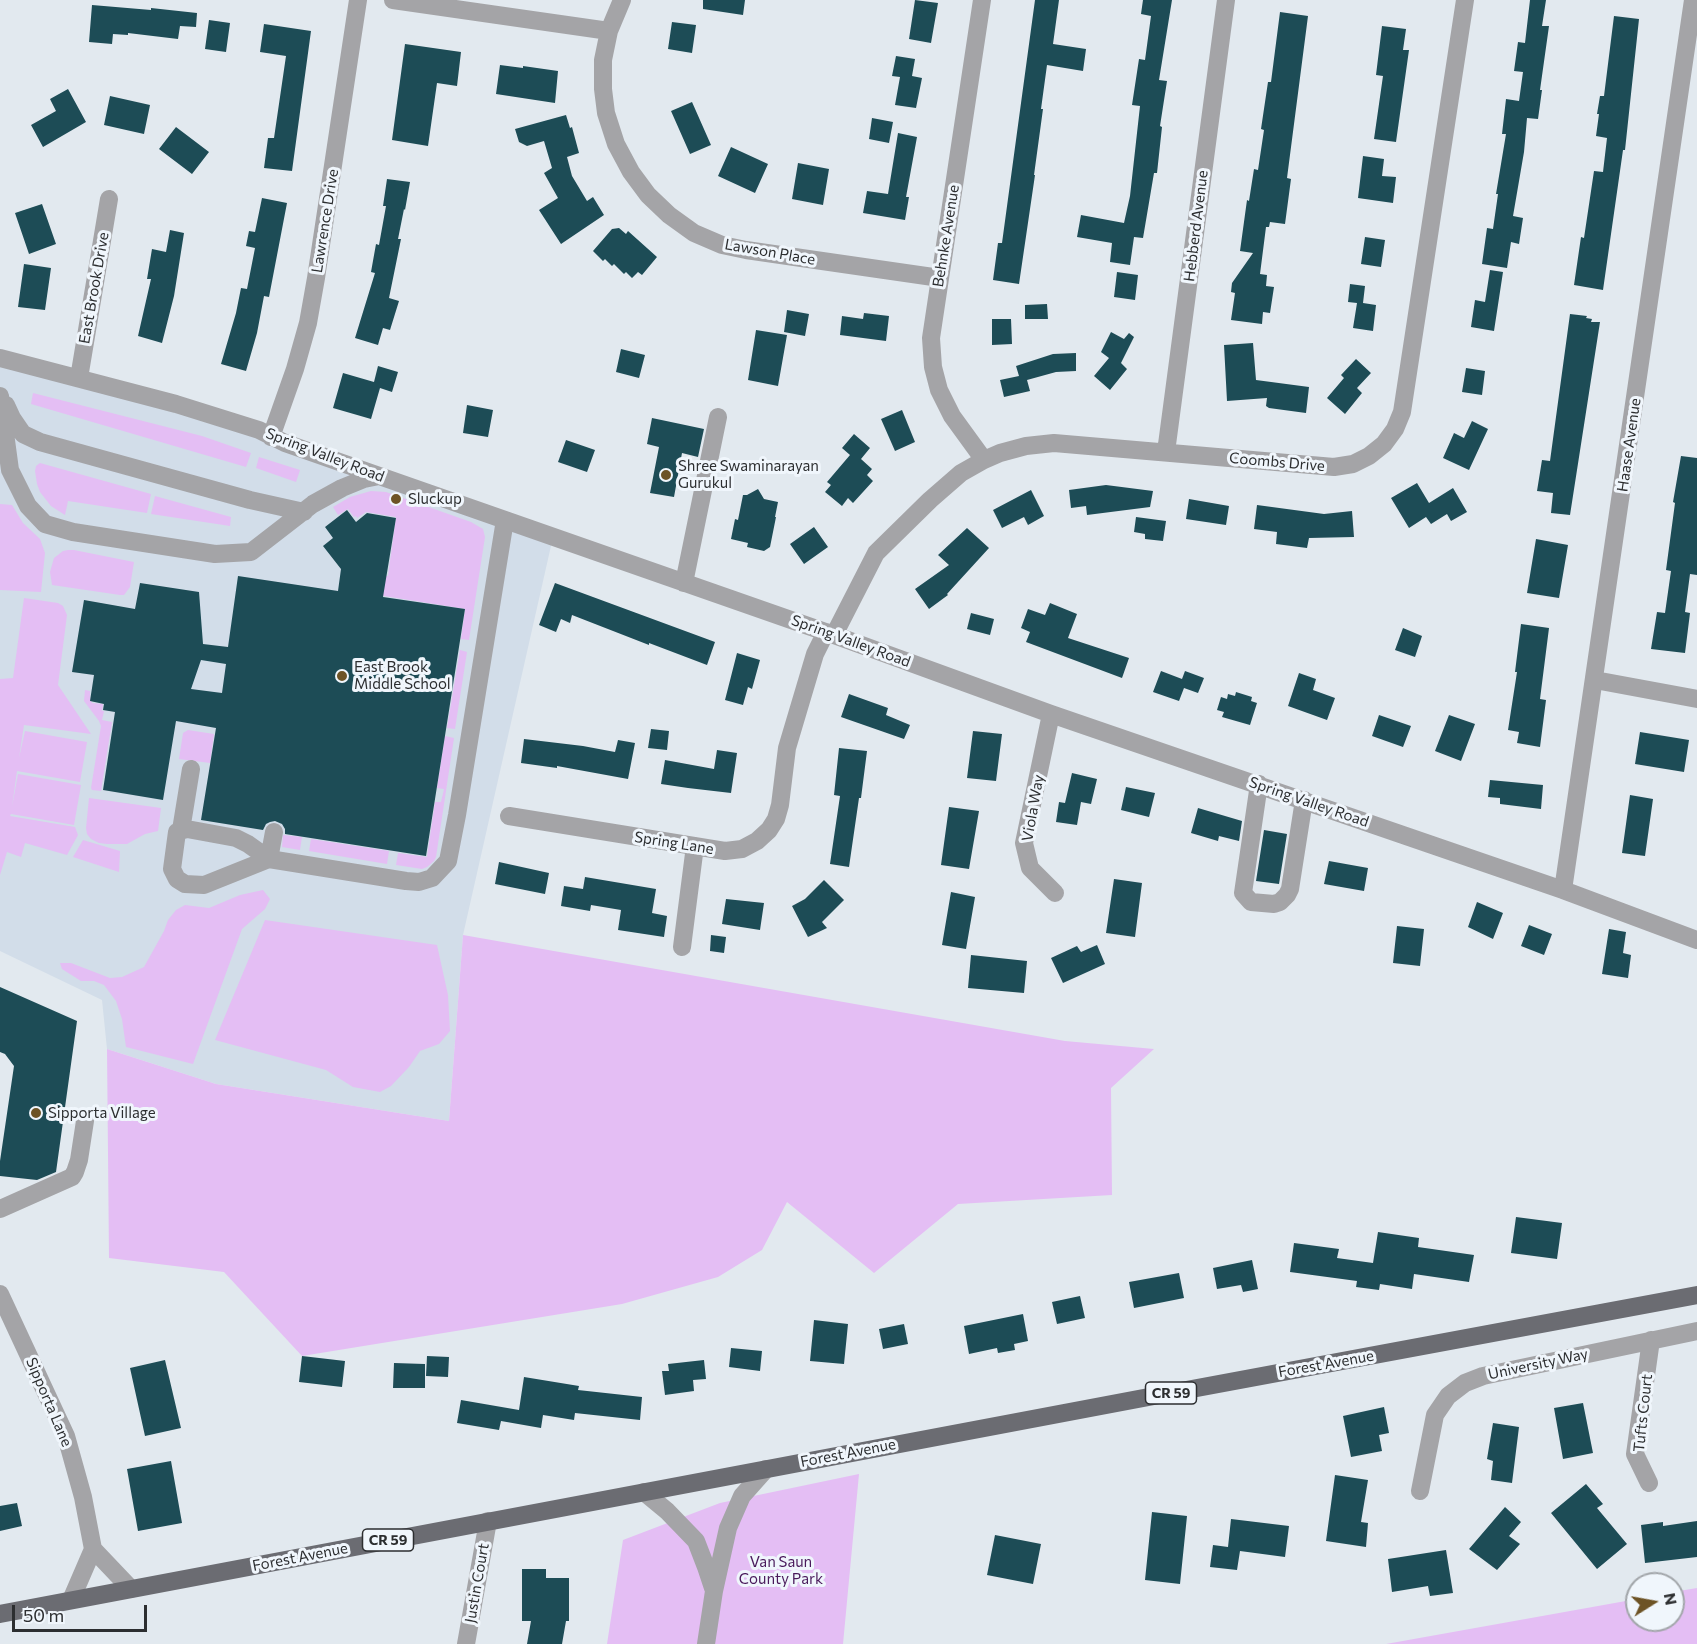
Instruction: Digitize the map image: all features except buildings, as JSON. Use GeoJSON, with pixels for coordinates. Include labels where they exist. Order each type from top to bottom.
{"type":"FeatureCollection","features":[{"type":"Feature","properties":{"kind":"main road","name":"Forest Avenue"},"geometry":{"type":"LineString","coordinates":[[0,1614],[1697,1295]]}},
{"type":"Feature","properties":{"kind":"street","name":"Lawrence Drive"},"geometry":{"type":"LineString","coordinates":[[271,436],[296,369],[308,323],[358,0]]}},
{"type":"Feature","properties":{"kind":"street"},"geometry":{"type":"LineString","coordinates":[[393,0],[609,31]]}},
{"type":"Feature","properties":{"kind":"street","name":"Lawson Place"},"geometry":{"type":"LineString","coordinates":[[622,0],[609,31],[603,60],[606,113],[616,144],[631,172],[648,195],[669,215],[694,233],[722,245],[940,278]]}},
{"type":"Feature","properties":{"kind":"street","name":"Behnke Avenue"},"geometry":{"type":"LineString","coordinates":[[982,0],[931,338],[933,367],[939,390],[952,416],[984,460]]}},
{"type":"Feature","properties":{"kind":"street","name":"Hebberd Avenue"},"geometry":{"type":"LineString","coordinates":[[1166,452],[1226,0]]}},
{"type":"Feature","properties":{"kind":"street","name":"Coombs Drive"},"geometry":{"type":"LineString","coordinates":[[830,634],[876,553],[930,500],[962,473],[1000,453],[1026,446],[1054,443],[1334,467],[1353,464],[1369,456],[1384,444],[1395,429],[1402,412],[1465,0]]}},
{"type":"Feature","properties":{"kind":"street","name":"Haase Avenue"},"geometry":{"type":"LineString","coordinates":[[1563,890],[1693,0]]}},
{"type":"Feature","properties":{"kind":"street","name":"East Brook Drive"},"geometry":{"type":"LineString","coordinates":[[79,378],[109,199]]}},
{"type":"Feature","properties":{"kind":"street","name":"Spring Valley Road"},"geometry":{"type":"LineString","coordinates":[[0,358],[203,412],[259,430],[285,443],[1051,714],[1563,890],[1697,940]]}},
{"type":"Feature","properties":{"kind":"street"},"geometry":{"type":"LineString","coordinates":[[0,394],[10,470],[28,506],[45,524],[85,534],[215,554],[251,552],[313,504],[342,488],[379,476]]}},
{"type":"Feature","properties":{"kind":"street"},"geometry":{"type":"LineString","coordinates":[[0,394],[23,434],[40,442],[243,498],[304,512]]}},
{"type":"Feature","properties":{"kind":"street"},"geometry":{"type":"LineString","coordinates":[[684,583],[718,417]]}},
{"type":"Feature","properties":{"kind":"street"},"geometry":{"type":"LineString","coordinates":[[268,859],[204,885],[184,884],[177,879],[172,869],[177,832],[187,829],[236,838],[268,859],[419,882],[432,878],[448,861],[505,520]]}},
{"type":"Feature","properties":{"kind":"street","name":"Spring Lane"},"geometry":{"type":"LineString","coordinates":[[509,816],[725,851],[742,849],[757,841],[769,830],[776,819],[780,805],[787,748],[803,689],[815,654],[830,634]]}},
{"type":"Feature","properties":{"kind":"street"},"geometry":{"type":"LineString","coordinates":[[1595,680],[1697,699]]}},
{"type":"Feature","properties":{"kind":"street","name":"Viola Way"},"geometry":{"type":"LineString","coordinates":[[1051,714],[1024,843],[1030,868],[1055,892]]}},
{"type":"Feature","properties":{"kind":"street"},"geometry":{"type":"LineString","coordinates":[[181,830],[191,769]]}},
{"type":"Feature","properties":{"kind":"street"},"geometry":{"type":"LineString","coordinates":[[1259,784],[1243,893],[1251,902],[1274,904],[1287,895],[1290,889],[1304,800]]}},
{"type":"Feature","properties":{"kind":"street"},"geometry":{"type":"LineString","coordinates":[[268,859],[274,832]]}},
{"type":"Feature","properties":{"kind":"street"},"geometry":{"type":"LineString","coordinates":[[682,947],[695,846]]}},
{"type":"Feature","properties":{"kind":"street"},"geometry":{"type":"LineString","coordinates":[[0,1209],[72,1177],[79,1160],[85,1121]]}},
{"type":"Feature","properties":{"kind":"street","name":"Sipporta Lane"},"geometry":{"type":"LineString","coordinates":[[0,1294],[66,1436],[83,1497],[93,1549]]}},
{"type":"Feature","properties":{"kind":"street","name":"University Way"},"geometry":{"type":"LineString","coordinates":[[1419,1491],[1435,1415],[1448,1396],[1465,1383],[1483,1376],[1697,1331]]}},
{"type":"Feature","properties":{"kind":"street","name":"Tufts Court"},"geometry":{"type":"LineString","coordinates":[[1649,1483],[1635,1454],[1652,1340]]}},
{"type":"Feature","properties":{"kind":"street"},"geometry":{"type":"LineString","coordinates":[[706,1644],[714,1591],[728,1528],[742,1496],[766,1469]]}},
{"type":"Feature","properties":{"kind":"street"},"geometry":{"type":"LineString","coordinates":[[644,1492],[667,1511],[696,1541],[714,1591]]}},
{"type":"Feature","properties":{"kind":"street","name":"Justin Court"},"geometry":{"type":"LineString","coordinates":[[466,1644],[488,1521]]}},
{"type":"Feature","properties":{"kind":"street"},"geometry":{"type":"LineString","coordinates":[[71,1600],[93,1549],[131,1589]]}},
{"type":"Feature","properties":{"kind":"shaded area"},"geometry":{"type":"Polygon","coordinates":[[[0,358],[79,378],[553,537],[463,935],[449,1121],[216,1084],[107,1049],[102,1000],[0,951],[0,358]]]}},
{"type":"Feature","properties":{"kind":"green space"},"geometry":{"type":"Polygon","coordinates":[[[33,393],[202,436],[251,453],[246,467],[31,404],[33,393]]]}},
{"type":"Feature","properties":{"kind":"green space"},"geometry":{"type":"Polygon","coordinates":[[[259,457],[300,470],[296,482],[256,468],[259,457]]]}},
{"type":"Feature","properties":{"kind":"green space"},"geometry":{"type":"Polygon","coordinates":[[[40,463],[151,494],[147,513],[68,501],[65,515],[51,506],[40,492],[35,471],[36,466],[40,463]]]}},
{"type":"Feature","properties":{"kind":"green space"},"geometry":{"type":"Polygon","coordinates":[[[371,491],[386,492],[471,522],[483,529],[485,537],[469,640],[461,639],[465,609],[372,594],[375,574],[388,576],[396,517],[366,512],[357,518],[348,509],[338,515],[333,507],[350,497],[371,491]]]}},
{"type":"Feature","properties":{"kind":"green space"},"geometry":{"type":"Polygon","coordinates":[[[155,496],[231,517],[230,526],[151,514],[155,496]]]}},
{"type":"Feature","properties":{"kind":"green space"},"geometry":{"type":"Polygon","coordinates":[[[0,504],[12,505],[23,523],[40,539],[45,553],[41,592],[0,590],[0,504]]]}},
{"type":"Feature","properties":{"kind":"green space"},"geometry":{"type":"Polygon","coordinates":[[[68,550],[134,562],[130,587],[124,595],[120,595],[52,585],[50,572],[54,558],[68,550]]]}},
{"type":"Feature","properties":{"kind":"green space"},"geometry":{"type":"Polygon","coordinates":[[[24,598],[58,603],[63,606],[67,615],[58,685],[91,734],[24,725],[19,758],[25,731],[87,742],[80,782],[17,771],[12,807],[18,774],[81,785],[74,825],[11,814],[10,816],[75,827],[78,835],[67,855],[25,843],[21,857],[7,852],[0,875],[0,679],[13,678],[24,598]]]}},
{"type":"Feature","properties":{"kind":"green space"},"geometry":{"type":"Polygon","coordinates":[[[460,650],[467,652],[455,729],[447,728],[460,650]]]}},
{"type":"Feature","properties":{"kind":"green space"},"geometry":{"type":"Polygon","coordinates":[[[85,690],[90,691],[92,703],[103,704],[102,720],[112,722],[101,791],[91,788],[101,726],[84,701],[85,690]]]}},
{"type":"Feature","properties":{"kind":"green space"},"geometry":{"type":"Polygon","coordinates":[[[188,730],[214,734],[210,763],[179,759],[183,733],[188,730]]]}},
{"type":"Feature","properties":{"kind":"green space"},"geometry":{"type":"Polygon","coordinates":[[[445,736],[454,738],[436,857],[422,869],[396,865],[398,853],[427,857],[435,802],[441,802],[444,789],[437,788],[445,736]]]}},
{"type":"Feature","properties":{"kind":"green space"},"geometry":{"type":"Polygon","coordinates":[[[89,798],[161,808],[158,831],[145,834],[127,844],[99,843],[87,834],[89,798]]]}},
{"type":"Feature","properties":{"kind":"green space"},"geometry":{"type":"Polygon","coordinates":[[[283,835],[302,837],[300,850],[282,847],[283,835]]]}},
{"type":"Feature","properties":{"kind":"green space"},"geometry":{"type":"Polygon","coordinates":[[[311,839],[389,851],[387,864],[309,851],[311,839]]]}},
{"type":"Feature","properties":{"kind":"green space"},"geometry":{"type":"Polygon","coordinates":[[[83,840],[120,851],[119,872],[73,857],[83,840]]]}},
{"type":"Feature","properties":{"kind":"green space"},"geometry":{"type":"Polygon","coordinates":[[[263,890],[270,899],[265,909],[242,929],[193,1064],[126,1047],[122,1019],[116,1001],[104,985],[94,981],[81,981],[62,969],[60,963],[71,963],[110,978],[122,977],[144,967],[168,920],[176,910],[185,905],[209,908],[240,895],[263,890]]]}},
{"type":"Feature","properties":{"kind":"green space"},"geometry":{"type":"Polygon","coordinates":[[[265,920],[437,945],[448,995],[450,1031],[439,1044],[420,1051],[391,1086],[380,1092],[353,1087],[326,1070],[215,1040],[265,920]]]}},
{"type":"Feature","properties":{"kind":"green space"},"geometry":{"type":"Polygon","coordinates":[[[463,935],[1065,1041],[1154,1049],[1111,1088],[1112,1195],[958,1204],[874,1273],[787,1202],[762,1250],[718,1277],[622,1304],[302,1356],[224,1272],[109,1258],[107,1049],[216,1084],[449,1121],[463,935]]]}},
{"type":"Feature","properties":{"kind":"green space","name":"Van Saun County Park"},"geometry":{"type":"Polygon","coordinates":[[[859,1474],[843,1644],[607,1644],[623,1540],[720,1503],[859,1474]]]}},
{"type":"Feature","properties":{"kind":"green space"},"geometry":{"type":"Polygon","coordinates":[[[1697,1588],[1697,1644],[1386,1644],[1625,1601],[1625,1632],[1685,1632],[1685,1590],[1697,1588]]]}},
{"type":"Feature","properties":{"kind":"place","name":"Shree Swaminarayan Gurukul"},"geometry":{"type":"Point","coordinates":[666,475]}},
{"type":"Feature","properties":{"kind":"place","name":"Sluckup"},"geometry":{"type":"Point","coordinates":[396,499]}},
{"type":"Feature","properties":{"kind":"place","name":"East Brook Middle School"},"geometry":{"type":"Point","coordinates":[342,676]}},
{"type":"Feature","properties":{"kind":"place","name":"Sipporta Village"},"geometry":{"type":"Point","coordinates":[36,1113]}}]}
